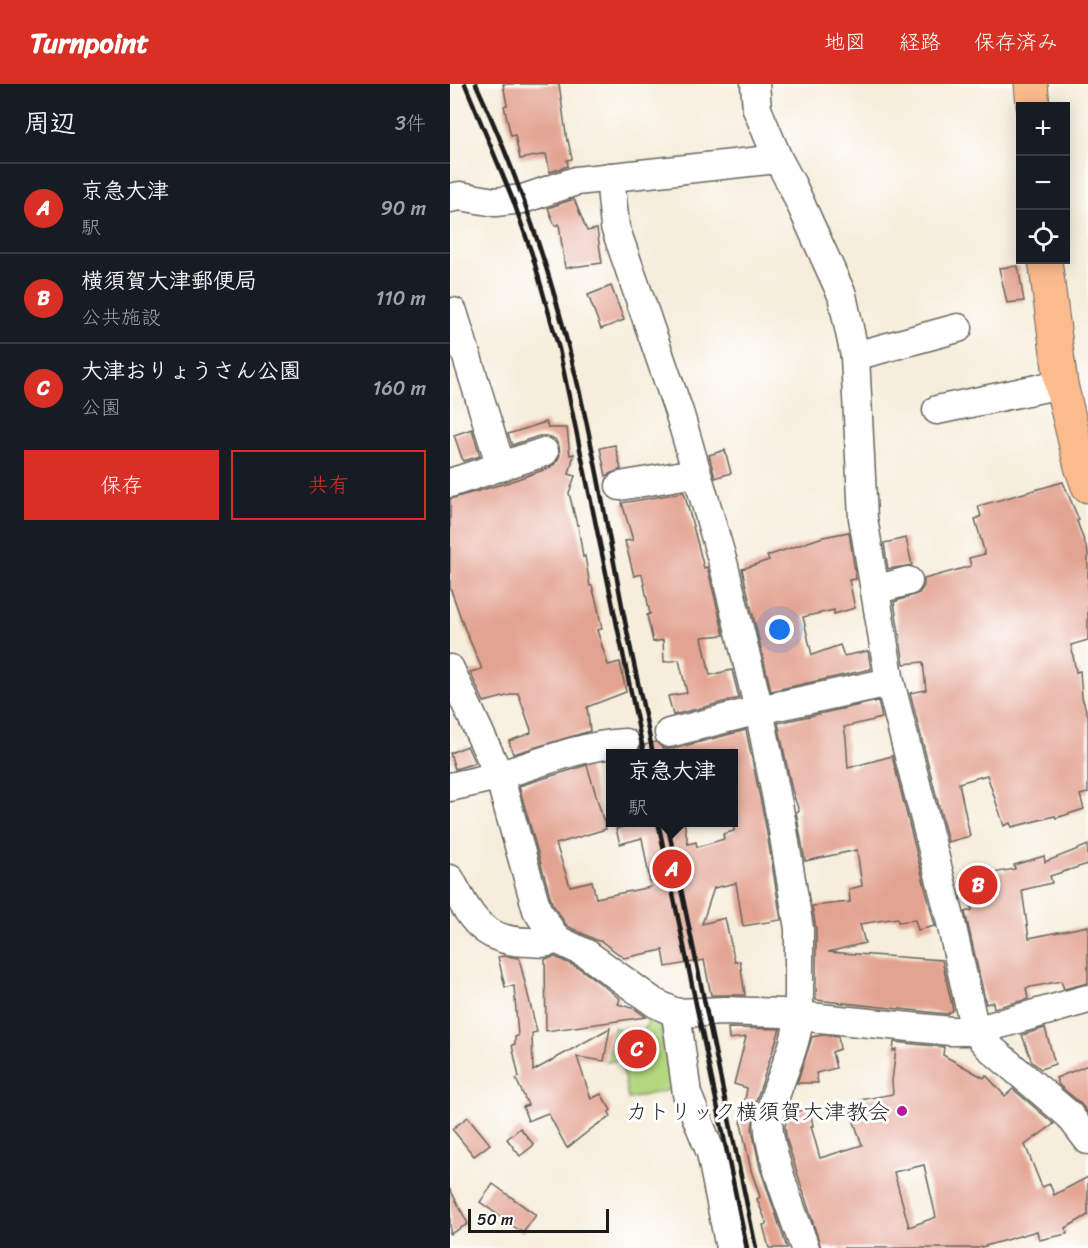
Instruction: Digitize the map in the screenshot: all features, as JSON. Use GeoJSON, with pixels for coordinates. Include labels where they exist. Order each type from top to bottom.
{"type":"FeatureCollection","features":[{"type":"Feature","properties":{"kind":"main road"},"geometry":{"type":"LineString","coordinates":[[1031,84],[1033,102]]}},
{"type":"Feature","properties":{"kind":"main road"},"geometry":{"type":"LineString","coordinates":[[1046,264],[1061,384],[1081,467],[1088,486]]}},
{"type":"Feature","properties":{"kind":"street"},"geometry":{"type":"LineString","coordinates":[[755,84],[757,110],[842,295],[855,356],[863,519],[890,682],[948,909],[975,1031],[989,1047],[1069,1115],[1088,1140]]}},
{"type":"Feature","properties":{"kind":"street"},"geometry":{"type":"LineString","coordinates":[[450,198],[460,196],[495,202],[513,200],[576,181],[778,159]]}},
{"type":"Feature","properties":{"kind":"street"},"geometry":{"type":"LineString","coordinates":[[610,177],[615,227],[680,415],[724,567],[759,710],[782,824],[799,929],[799,1016],[797,1036],[769,1120],[772,1148],[805,1248]]}},
{"type":"Feature","properties":{"kind":"street"},"geometry":{"type":"LineString","coordinates":[[453,312],[461,376],[501,467]]}},
{"type":"Feature","properties":{"kind":"street"},"geometry":{"type":"LineString","coordinates":[[855,356],[958,328]]}},
{"type":"Feature","properties":{"kind":"street"},"geometry":{"type":"LineString","coordinates":[[936,411],[1061,384]]}},
{"type":"Feature","properties":{"kind":"street"},"geometry":{"type":"LineString","coordinates":[[450,483],[544,453]]}},
{"type":"Feature","properties":{"kind":"street"},"geometry":{"type":"LineString","coordinates":[[620,486],[695,473]]}},
{"type":"Feature","properties":{"kind":"street"},"geometry":{"type":"LineString","coordinates":[[875,590],[909,581]]}},
{"type":"Feature","properties":{"kind":"street"},"geometry":{"type":"LineString","coordinates":[[450,671],[499,775],[537,910],[556,939],[587,954],[655,1003],[676,1013],[724,1011],[782,1013],[951,1032],[975,1031],[1088,999]]}},
{"type":"Feature","properties":{"kind":"street"},"geometry":{"type":"LineString","coordinates":[[669,733],[759,710],[890,682]]}},
{"type":"Feature","properties":{"kind":"street"},"geometry":{"type":"LineString","coordinates":[[450,787],[499,775],[560,754],[598,744],[625,743]]}},
{"type":"Feature","properties":{"kind":"street"},"geometry":{"type":"LineString","coordinates":[[450,879],[478,923],[493,936],[510,942],[548,943],[556,939]]}},
{"type":"Feature","properties":{"kind":"street"},"geometry":{"type":"LineString","coordinates":[[676,1013],[687,1094],[711,1153],[730,1248]]}},
{"type":"Feature","properties":{"kind":"green space"},"geometry":{"type":"Polygon","coordinates":[[[649,1017],[659,1021],[673,1089],[628,1099],[621,1060],[607,1062],[614,1027],[642,1038],[649,1017]]]}},
{"type":"Feature","properties":{"kind":"building"},"geometry":{"type":"Polygon","coordinates":[[[503,84],[559,84],[567,141],[572,159],[567,160],[568,166],[550,172],[546,154],[520,159],[515,135],[511,136],[504,106],[507,105],[503,84]]]}},
{"type":"Feature","properties":{"kind":"building"},"geometry":{"type":"Polygon","coordinates":[[[574,199],[587,231],[597,229],[602,263],[565,268],[559,224],[555,226],[548,208],[574,199]]]}},
{"type":"Feature","properties":{"kind":"building"},"geometry":{"type":"Polygon","coordinates":[[[1018,266],[1024,301],[1007,303],[999,268],[1018,266]]]}},
{"type":"Feature","properties":{"kind":"building"},"geometry":{"type":"Polygon","coordinates":[[[611,286],[624,320],[601,329],[588,295],[611,286]]]}},
{"type":"Feature","properties":{"kind":"building"},"geometry":{"type":"Polygon","coordinates":[[[546,422],[548,428],[567,428],[570,455],[574,454],[569,474],[575,476],[569,493],[590,586],[592,586],[597,604],[602,629],[597,630],[608,665],[620,662],[626,692],[587,707],[590,731],[513,754],[509,741],[531,733],[531,730],[518,693],[484,702],[470,672],[482,669],[450,587],[450,499],[506,483],[549,468],[556,463],[560,455],[555,439],[539,436],[512,445],[508,434],[546,422]]]}},
{"type":"Feature","properties":{"kind":"building"},"geometry":{"type":"Polygon","coordinates":[[[472,429],[480,456],[463,461],[454,435],[472,429]]]}},
{"type":"Feature","properties":{"kind":"building"},"geometry":{"type":"Polygon","coordinates":[[[615,445],[621,469],[606,476],[600,448],[615,445]]]}},
{"type":"Feature","properties":{"kind":"building"},"geometry":{"type":"Polygon","coordinates":[[[725,450],[731,473],[715,478],[709,455],[725,450]]]}},
{"type":"Feature","properties":{"kind":"building"},"geometry":{"type":"Polygon","coordinates":[[[1063,482],[1079,520],[1077,521],[1088,552],[1088,640],[1071,645],[1076,672],[1080,671],[1082,697],[1088,716],[1088,793],[1080,795],[1084,809],[1056,818],[1055,816],[1012,827],[1010,823],[1004,826],[987,775],[959,783],[970,836],[948,842],[910,693],[926,690],[923,662],[904,664],[894,602],[919,593],[924,586],[924,579],[971,566],[969,558],[985,554],[975,519],[981,516],[978,506],[1063,482]]]}},
{"type":"Feature","properties":{"kind":"building"},"geometry":{"type":"Polygon","coordinates":[[[684,492],[704,568],[707,567],[708,570],[724,635],[702,637],[710,675],[732,670],[739,698],[673,715],[668,696],[687,693],[679,660],[664,662],[663,640],[653,642],[642,574],[634,576],[625,541],[633,540],[622,503],[684,492]]]}},
{"type":"Feature","properties":{"kind":"building"},"geometry":{"type":"Polygon","coordinates":[[[849,532],[856,579],[849,580],[855,608],[834,614],[834,610],[803,617],[812,655],[840,645],[844,656],[868,651],[871,669],[771,691],[742,569],[769,560],[767,556],[823,537],[849,532]]]}},
{"type":"Feature","properties":{"kind":"building"},"geometry":{"type":"Polygon","coordinates":[[[906,538],[912,565],[888,569],[884,543],[906,538]]]}},
{"type":"Feature","properties":{"kind":"building"},"geometry":{"type":"Polygon","coordinates":[[[878,701],[882,718],[844,727],[848,768],[892,756],[935,926],[918,930],[915,920],[898,922],[897,918],[860,924],[865,943],[828,952],[942,960],[953,1010],[947,1014],[816,1000],[816,929],[812,906],[850,902],[849,889],[862,886],[857,850],[805,861],[796,812],[799,811],[792,790],[778,723],[878,701]]]}},
{"type":"Feature","properties":{"kind":"building"},"geometry":{"type":"Polygon","coordinates":[[[746,730],[766,827],[781,920],[743,926],[736,883],[714,888],[702,924],[725,918],[735,962],[740,961],[745,995],[711,995],[704,960],[666,967],[663,950],[624,958],[601,941],[567,926],[552,903],[519,786],[587,765],[606,829],[556,844],[570,886],[592,881],[596,898],[651,887],[642,838],[620,844],[616,829],[623,827],[685,827],[688,844],[696,842],[697,847],[724,839],[723,834],[734,831],[734,827],[738,827],[738,749],[673,749],[746,730]]]}},
{"type":"Feature","properties":{"kind":"building"},"geometry":{"type":"Polygon","coordinates":[[[656,742],[664,749],[639,749],[641,746],[656,742]]]}},
{"type":"Feature","properties":{"kind":"building"},"geometry":{"type":"Polygon","coordinates":[[[467,746],[475,763],[455,769],[450,753],[467,746]]]}},
{"type":"Feature","properties":{"kind":"building"},"geometry":{"type":"Polygon","coordinates":[[[1088,845],[1088,864],[1050,876],[1052,883],[1022,890],[1029,938],[1088,926],[1088,983],[1064,989],[1061,981],[1026,988],[1028,999],[994,1008],[993,1002],[986,1004],[965,912],[972,910],[966,878],[1015,869],[1014,865],[1044,856],[1045,862],[1088,845]]]}},
{"type":"Feature","properties":{"kind":"building"},"geometry":{"type":"Polygon","coordinates":[[[498,957],[519,958],[537,1032],[532,1033],[533,1071],[610,1028],[604,1061],[577,1057],[591,1099],[601,1094],[611,1110],[609,1112],[611,1117],[595,1126],[567,1148],[548,1113],[528,1121],[523,1107],[528,1105],[516,1079],[519,1077],[512,1045],[515,1044],[515,1037],[518,1036],[514,986],[505,987],[498,957]]]}},
{"type":"Feature","properties":{"kind":"building"},"geometry":{"type":"Polygon","coordinates":[[[555,957],[579,968],[601,984],[620,999],[618,1004],[635,1009],[646,1017],[546,1031],[545,959],[555,957]]]}},
{"type":"Feature","properties":{"kind":"building"},"geometry":{"type":"Polygon","coordinates":[[[728,1028],[780,1029],[756,1101],[752,1129],[760,1168],[787,1248],[769,1248],[763,1225],[767,1224],[757,1199],[760,1197],[751,1170],[741,1124],[747,1088],[734,1084],[746,1037],[729,1039],[728,1028]]]}},
{"type":"Feature","properties":{"kind":"building"},"geometry":{"type":"Polygon","coordinates":[[[1045,1028],[1055,1064],[1041,1069],[1032,1062],[1022,1035],[1045,1028]]]}},
{"type":"Feature","properties":{"kind":"building"},"geometry":{"type":"Polygon","coordinates":[[[838,1036],[840,1049],[832,1052],[836,1068],[816,1073],[818,1083],[797,1083],[812,1037],[838,1036]]]}},
{"type":"Feature","properties":{"kind":"building"},"geometry":{"type":"Polygon","coordinates":[[[894,1042],[944,1047],[943,1055],[984,1078],[986,1075],[1005,1096],[1013,1089],[1054,1124],[1025,1145],[1042,1187],[1050,1184],[1054,1195],[1088,1177],[1088,1215],[1066,1228],[1067,1234],[1039,1240],[1037,1231],[978,1248],[821,1248],[787,1141],[785,1128],[787,1113],[810,1109],[813,1126],[811,1126],[820,1158],[862,1145],[851,1113],[863,1109],[860,1100],[893,1094],[892,1081],[896,1049],[893,1051],[894,1042]],[[924,1165],[894,1172],[909,1227],[936,1217],[924,1165]]]}},
{"type":"Feature","properties":{"kind":"building"},"geometry":{"type":"Polygon","coordinates":[[[1088,1065],[1088,1113],[1059,1085],[1056,1078],[1088,1065]]]}},
{"type":"Feature","properties":{"kind":"building"},"geometry":{"type":"Polygon","coordinates":[[[468,1117],[490,1144],[474,1156],[452,1129],[468,1117]]]}},
{"type":"Feature","properties":{"kind":"building"},"geometry":{"type":"Polygon","coordinates":[[[520,1128],[534,1145],[520,1156],[507,1139],[520,1128]]]}},
{"type":"Feature","properties":{"kind":"building"},"geometry":{"type":"Polygon","coordinates":[[[493,1184],[536,1215],[523,1233],[480,1202],[493,1184]]]}},
{"type":"Feature","properties":{"kind":"building"},"geometry":{"type":"Polygon","coordinates":[[[450,1189],[468,1224],[450,1234],[450,1189]]]}},
{"type":"Feature","properties":{"kind":"railway"},"geometry":{"type":"LineString","coordinates":[[465,84],[513,200],[532,254],[559,349],[643,749]]}},
{"type":"Feature","properties":{"kind":"railway"},"geometry":{"type":"LineString","coordinates":[[476,84],[504,148],[528,214],[569,349],[592,449],[652,749]]}},
{"type":"Feature","properties":{"kind":"railway"},"geometry":{"type":"LineString","coordinates":[[659,827],[747,1248]]}},
{"type":"Feature","properties":{"kind":"railway"},"geometry":{"type":"LineString","coordinates":[[668,827],[756,1248]]}},
{"type":"Feature","properties":{"kind":"place","name":"京急大津"},"geometry":{"type":"Point","coordinates":[672,869]}},
{"type":"Feature","properties":{"kind":"place","name":"横須賀大津郵便局"},"geometry":{"type":"Point","coordinates":[978,885]}},
{"type":"Feature","properties":{"kind":"place","name":"大津おりょうさん公園"},"geometry":{"type":"Point","coordinates":[637,1049]}},
{"type":"Feature","properties":{"kind":"place","name":"カトリック横須賀大津教会"},"geometry":{"type":"Point","coordinates":[902,1111]}}]}
